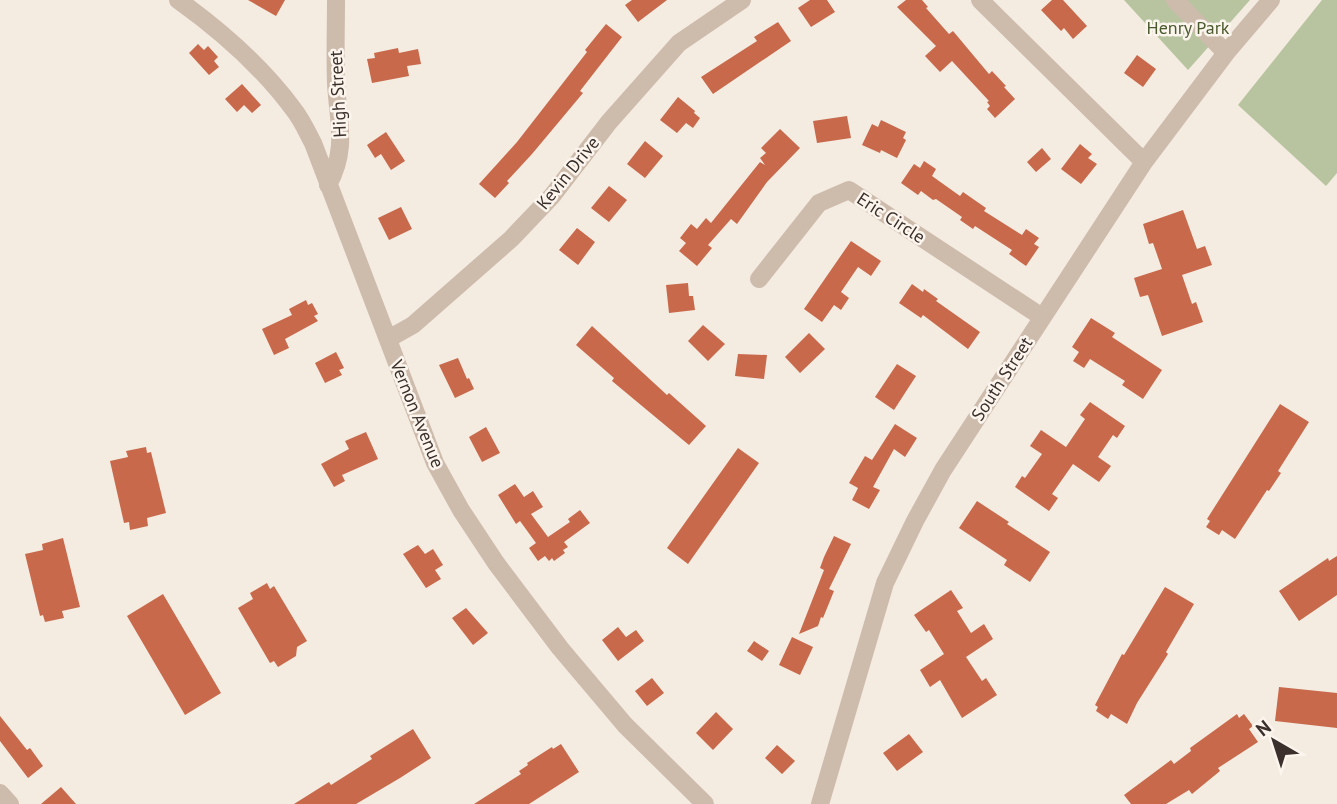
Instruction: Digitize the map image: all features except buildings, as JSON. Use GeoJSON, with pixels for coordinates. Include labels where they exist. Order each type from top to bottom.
{"type":"FeatureCollection","features":[{"type":"Feature","properties":{"kind":"street","name":"Vernon Avenue"},"geometry":{"type":"LineString","coordinates":[[178,0],[244,57],[295,111],[313,143],[435,463],[496,564],[560,648],[625,725],[705,804]]}},
{"type":"Feature","properties":{"kind":"street","name":"High Street"},"geometry":{"type":"LineString","coordinates":[[328,185],[338,167],[341,147],[336,83],[336,0]]}},
{"type":"Feature","properties":{"kind":"street","name":"Kevin Drive"},"geometry":{"type":"LineString","coordinates":[[388,339],[413,325],[511,239],[552,196],[609,122],[679,43],[742,0]]}},
{"type":"Feature","properties":{"kind":"street"},"geometry":{"type":"LineString","coordinates":[[980,0],[1144,162]]}},
{"type":"Feature","properties":{"kind":"street"},"geometry":{"type":"LineString","coordinates":[[1175,0],[1226,53]]}},
{"type":"Feature","properties":{"kind":"street","name":"South Street"},"geometry":{"type":"LineString","coordinates":[[820,804],[885,583],[943,470],[1144,162],[1226,53],[1271,0]]}},
{"type":"Feature","properties":{"kind":"street","name":"Eric Circle"},"geometry":{"type":"LineString","coordinates":[[759,279],[819,203],[849,190],[1042,317]]}},
{"type":"Feature","properties":{"kind":"street"},"geometry":{"type":"LineString","coordinates":[[0,793],[10,804]]}},
{"type":"Feature","properties":{"kind":"green space","name":"Henry Park"},"geometry":{"type":"Polygon","coordinates":[[[1124,0],[1250,0],[1188,70],[1124,0]]]}},
{"type":"Feature","properties":{"kind":"green space"},"geometry":{"type":"Polygon","coordinates":[[[1322,0],[1337,0],[1337,173],[1326,186],[1238,105],[1322,0]]]}}]}
